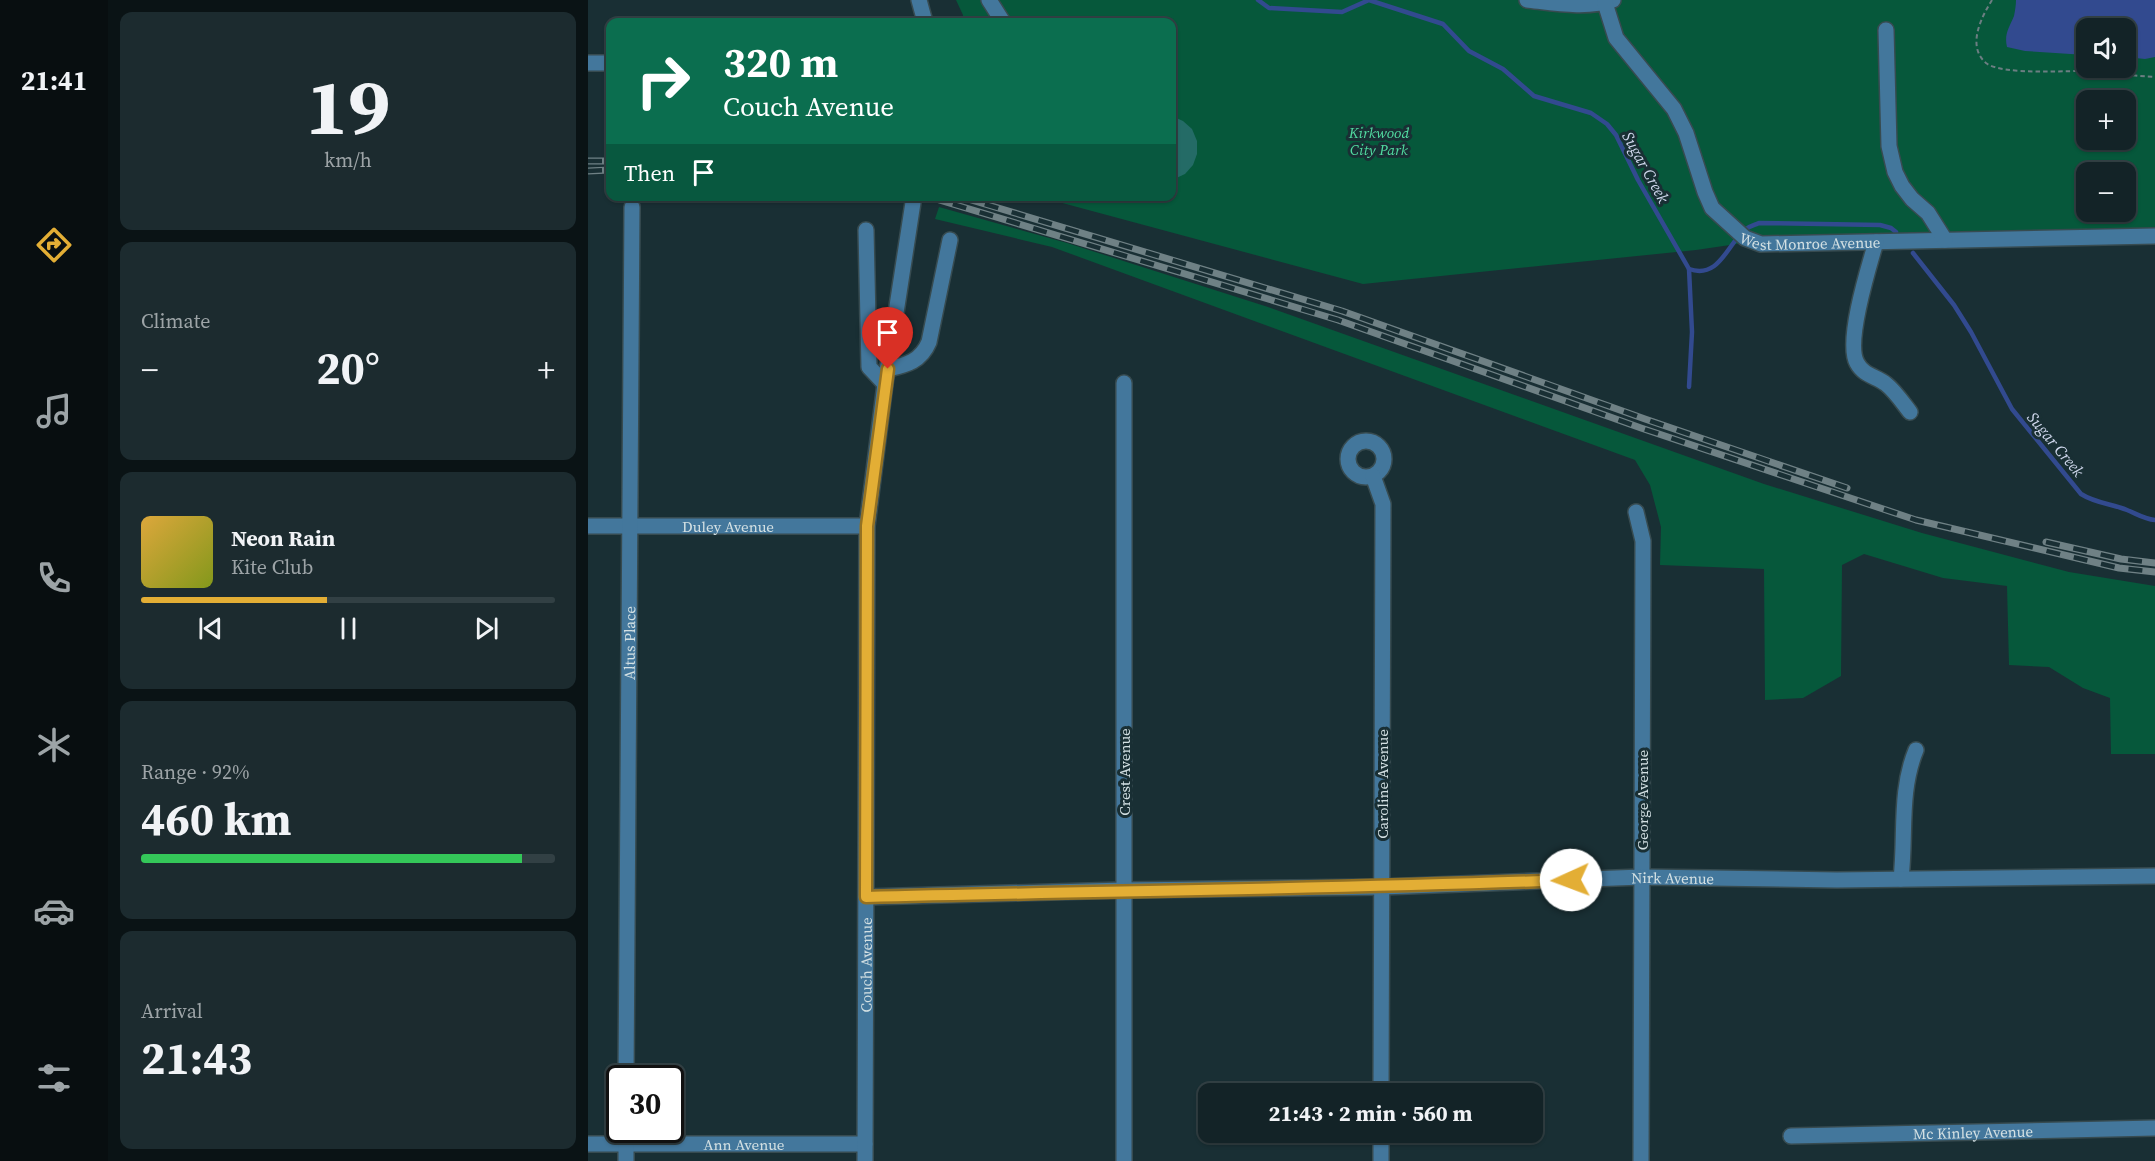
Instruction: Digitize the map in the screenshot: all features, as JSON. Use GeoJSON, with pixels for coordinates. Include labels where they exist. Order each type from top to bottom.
{"type":"FeatureCollection","features":[{"type":"Feature","properties":{"kind":"street"},"geometry":{"type":"LineString","coordinates":[[919,0],[924,18]]}},
{"type":"Feature","properties":{"kind":"street"},"geometry":{"type":"LineString","coordinates":[[988,0],[1000,18]]}},
{"type":"Feature","properties":{"kind":"street"},"geometry":{"type":"LineString","coordinates":[[1527,0],[1565,4],[1609,1]]}},
{"type":"Feature","properties":{"kind":"street","name":"West Monroe Avenue"},"geometry":{"type":"LineString","coordinates":[[1609,1],[1616,38],[1674,109],[1686,133],[1712,208],[1745,238],[1761,244],[2155,236]]}},
{"type":"Feature","properties":{"kind":"street"},"geometry":{"type":"LineString","coordinates":[[1887,30],[1889,146],[1895,172],[1902,186],[1912,199],[1928,213],[1945,240]]}},
{"type":"Feature","properties":{"kind":"street"},"geometry":{"type":"LineString","coordinates":[[588,63],[606,63]]}},
{"type":"Feature","properties":{"kind":"street","name":"Couch Avenue"},"geometry":{"type":"LineString","coordinates":[[865,1161],[867,526],[886,376],[913,201]]}},
{"type":"Feature","properties":{"kind":"street","name":"Altus Place"},"geometry":{"type":"LineString","coordinates":[[627,1065],[632,207]]}},
{"type":"Feature","properties":{"kind":"street"},"geometry":{"type":"LineString","coordinates":[[866,230],[869,367],[886,376],[908,365],[924,353],[931,332],[950,240]]}},
{"type":"Feature","properties":{"kind":"street"},"geometry":{"type":"LineString","coordinates":[[1876,242],[1857,312],[1854,347],[1856,362],[1866,375],[1887,384],[1910,412]]}},
{"type":"Feature","properties":{"kind":"street","name":"Crest Avenue"},"geometry":{"type":"LineString","coordinates":[[1124,383],[1124,1161]]}},
{"type":"Feature","properties":{"kind":"street","name":"Caroline Avenue"},"geometry":{"type":"LineString","coordinates":[[1373,476],[1383,504],[1382,1083]]}},
{"type":"Feature","properties":{"kind":"street","name":"George Avenue"},"geometry":{"type":"LineString","coordinates":[[1636,512],[1643,540],[1641,1161]]}},
{"type":"Feature","properties":{"kind":"street","name":"Duley Avenue"},"geometry":{"type":"LineString","coordinates":[[588,526],[867,526]]}},
{"type":"Feature","properties":{"kind":"street"},"geometry":{"type":"LineString","coordinates":[[1900,879],[1904,828],[1903,798],[1907,774],[1916,750]]}},
{"type":"Feature","properties":{"kind":"street","name":"Nirk Avenue"},"geometry":{"type":"LineString","coordinates":[[866,897],[1124,890],[1382,887],[1642,878],[1900,879],[2155,876]]}},
{"type":"Feature","properties":{"kind":"street","name":"Mc Kinley Avenue"},"geometry":{"type":"LineString","coordinates":[[1791,1136],[2155,1128]]}},
{"type":"Feature","properties":{"kind":"street","name":"Ann Avenue"},"geometry":{"type":"LineString","coordinates":[[684,1139],[865,1144]]}},
{"type":"Feature","properties":{"kind":"street","name":"Ann Avenue"},"geometry":{"type":"LineString","coordinates":[[588,1144],[606,1141]]}},
{"type":"Feature","properties":{"kind":"street"},"geometry":{"type":"LineString","coordinates":[[626,1143],[626,1161]]}},
{"type":"Feature","properties":{"kind":"street"},"geometry":{"type":"LineString","coordinates":[[1381,1143],[1381,1161]]}},
{"type":"Feature","properties":{"kind":"path"},"geometry":{"type":"LineString","coordinates":[[1992,0],[1981,18],[1977,39],[1981,56],[1991,66],[2029,70],[2095,71],[2155,77]]}},
{"type":"Feature","properties":{"kind":"green space","name":"Kirkwood City Park"},"geometry":{"type":"Polygon","coordinates":[[[956,0],[2155,0],[2155,229],[1771,239],[1696,250],[1363,284],[1055,201],[1176,201],[1176,18],[963,18],[956,0]]]}},
{"type":"Feature","properties":{"kind":"green space"},"geometry":{"type":"Polygon","coordinates":[[[939,207],[1067,243],[1268,307],[1764,484],[1922,533],[2069,572],[2155,586],[2155,754],[2111,754],[2110,698],[2083,688],[2049,667],[2009,665],[2007,586],[1943,578],[1864,554],[1842,565],[1841,676],[1803,698],[1765,700],[1764,569],[1660,565],[1661,527],[1650,485],[1635,460],[1052,247],[935,219],[939,207]]]}},
{"type":"Feature","properties":{"kind":"water"},"geometry":{"type":"Polygon","coordinates":[[[2016,0],[2155,0],[2155,57],[2136,58],[2136,18],[2076,18],[2076,54],[2025,51],[2007,47],[2007,35],[2014,16],[2016,0]]]}},
{"type":"Feature","properties":{"kind":"building"},"geometry":{"type":"Polygon","coordinates":[[[1176,118],[1192,129],[1197,141],[1197,154],[1193,165],[1185,174],[1176,178],[1176,118]]]}},
{"type":"Feature","properties":{"kind":"waterway","name":"Sugar Creek"},"geometry":{"type":"LineString","coordinates":[[1258,0],[1269,8],[1342,12],[1369,0],[1443,24],[1469,51],[1503,69],[1534,96],[1591,113],[1607,124],[1616,135],[1638,180],[1689,269],[1692,332],[1689,387]]}},
{"type":"Feature","properties":{"kind":"waterway","name":"Sugar Creek"},"geometry":{"type":"LineString","coordinates":[[1689,269],[1700,271],[1716,265],[1740,235],[1759,223],[1880,225],[1896,232]]}},
{"type":"Feature","properties":{"kind":"waterway","name":"Sugar Creek"},"geometry":{"type":"LineString","coordinates":[[1913,253],[1954,305],[2012,409],[2081,494],[2155,520]]}},
{"type":"Feature","properties":{"kind":"railway"},"geometry":{"type":"LineString","coordinates":[[588,161],[606,161]]}},
{"type":"Feature","properties":{"kind":"railway"},"geometry":{"type":"LineString","coordinates":[[588,171],[606,170]]}},
{"type":"Feature","properties":{"kind":"railway"},"geometry":{"type":"LineString","coordinates":[[943,201],[1338,320],[1641,428],[1916,520],[2119,568],[2155,572]]}},
{"type":"Feature","properties":{"kind":"railway"},"geometry":{"type":"LineString","coordinates":[[975,201],[1342,311],[1847,488]]}},
{"type":"Feature","properties":{"kind":"railway"},"geometry":{"type":"LineString","coordinates":[[2046,542],[2121,559],[2155,563]]}},
{"type":"Feature","properties":{"kind":"route"},"geometry":{"type":"LineString","coordinates":[[888,369],[867,526],[866,897],[1124,890],[1382,887],[1571,880]]}}]}
